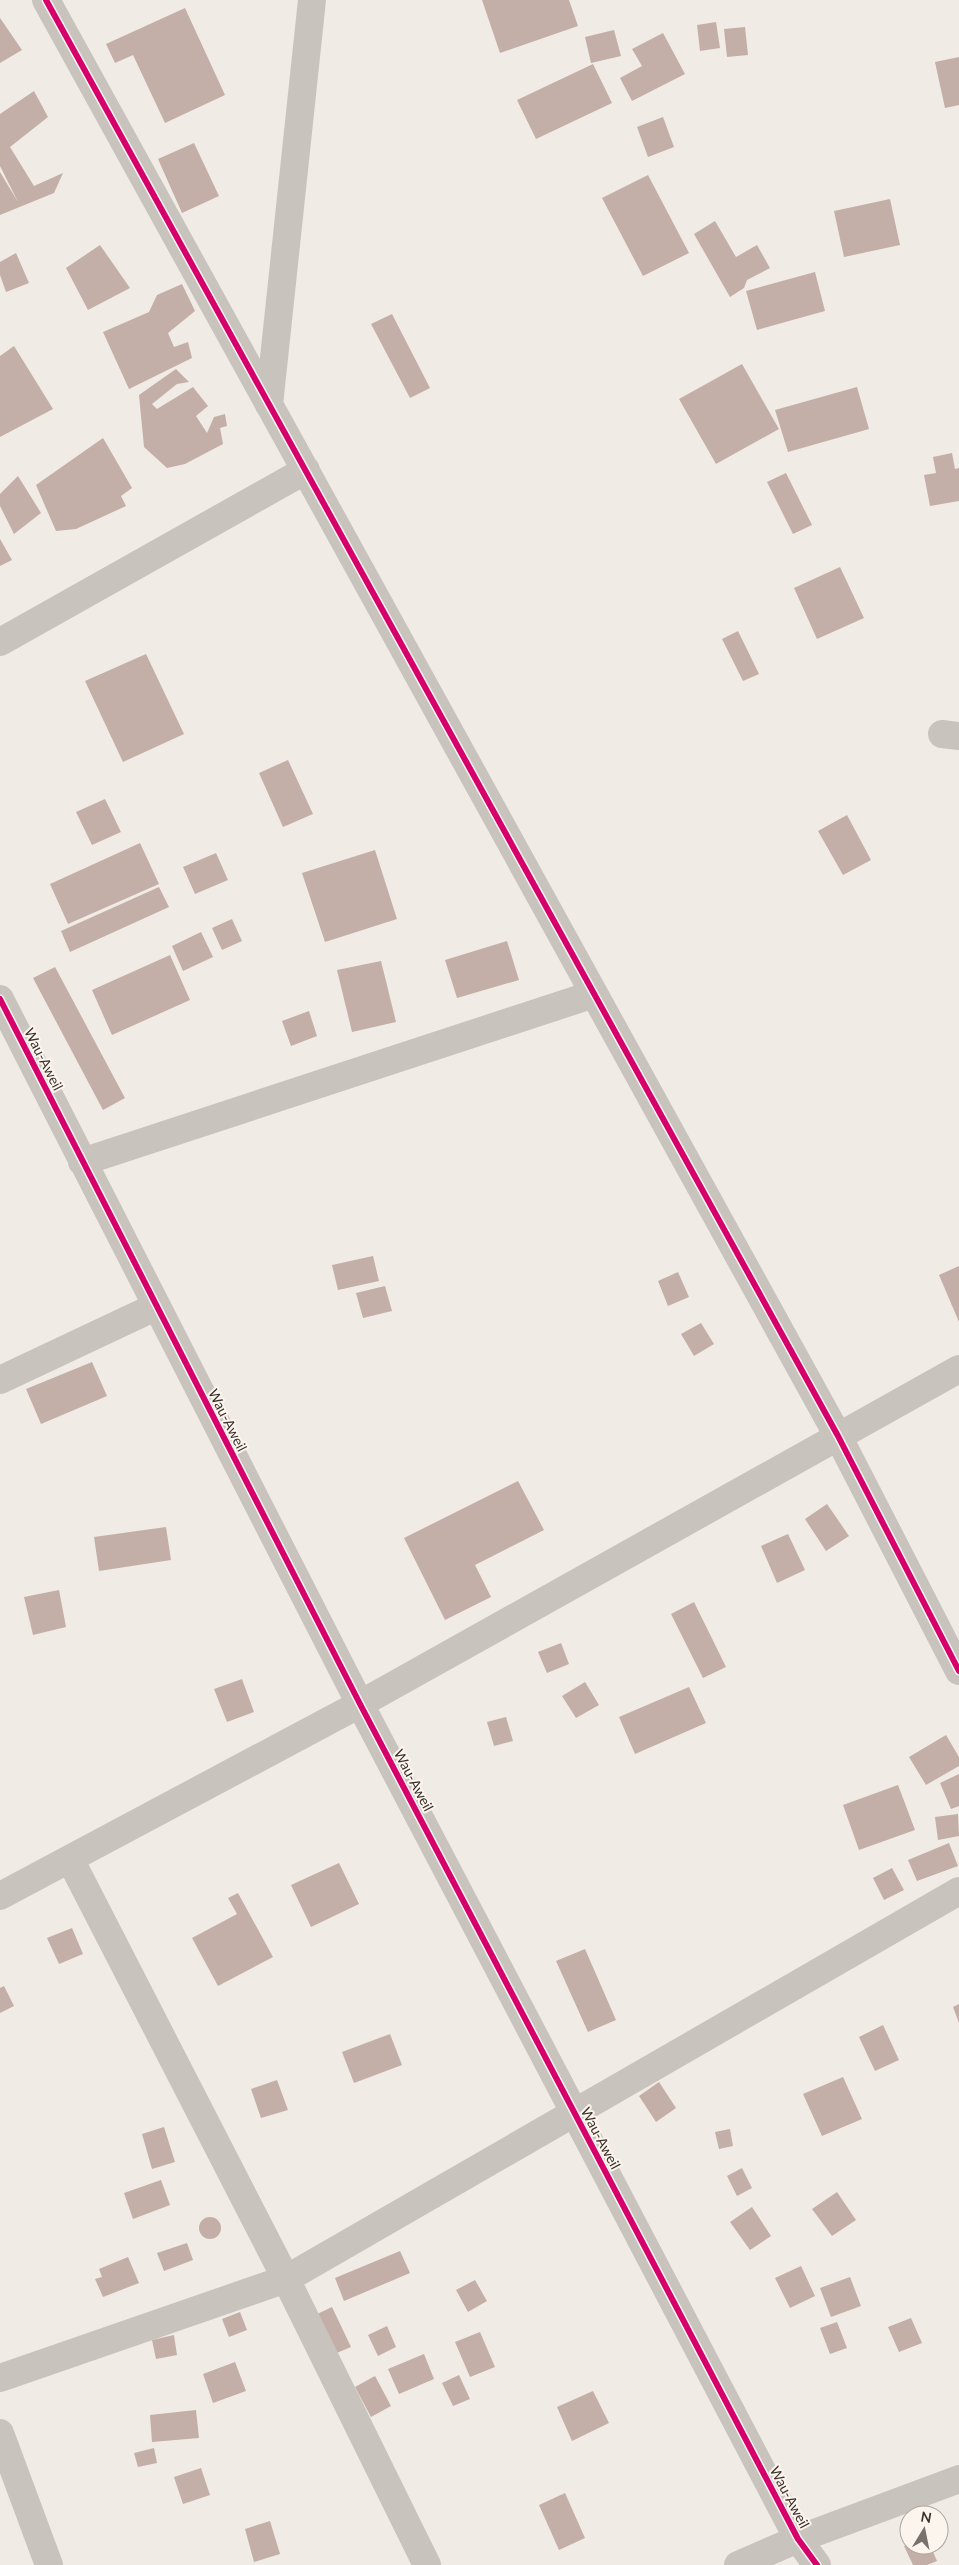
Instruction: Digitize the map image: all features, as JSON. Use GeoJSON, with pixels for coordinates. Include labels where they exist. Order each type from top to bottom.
{"type":"FeatureCollection","features":[{"type":"Feature","properties":{"kind":"street"},"geometry":{"type":"LineString","coordinates":[[46,0],[838,1436],[959,1671]]}},
{"type":"Feature","properties":{"kind":"street"},"geometry":{"type":"LineString","coordinates":[[270,405],[312,0]]}},
{"type":"Feature","properties":{"kind":"street"},"geometry":{"type":"LineString","coordinates":[[0,642],[306,470]]}},
{"type":"Feature","properties":{"kind":"street"},"geometry":{"type":"LineString","coordinates":[[82,1162],[594,994]]}},
{"type":"Feature","properties":{"kind":"street","name":"Wau-Aweil"},"geometry":{"type":"LineString","coordinates":[[0,999],[155,1307],[360,1704],[798,2539],[817,2565]]}},
{"type":"Feature","properties":{"kind":"street"},"geometry":{"type":"LineString","coordinates":[[0,1380],[155,1307]]}},
{"type":"Feature","properties":{"kind":"street"},"geometry":{"type":"LineString","coordinates":[[0,1896],[360,1704],[959,1369]]}},
{"type":"Feature","properties":{"kind":"street"},"geometry":{"type":"LineString","coordinates":[[70,1859],[286,2279],[427,2565]]}},
{"type":"Feature","properties":{"kind":"street"},"geometry":{"type":"LineString","coordinates":[[0,2378],[286,2279],[959,1891]]}},
{"type":"Feature","properties":{"kind":"street"},"geometry":{"type":"LineString","coordinates":[[0,2433],[48,2565]]}},
{"type":"Feature","properties":{"kind":"street"},"geometry":{"type":"LineString","coordinates":[[738,2565],[798,2539],[959,2479]]}},
{"type":"Feature","properties":{"kind":"building"},"geometry":{"type":"Polygon","coordinates":[[[482,0],[569,0],[578,26],[500,53],[482,0]]]}},
{"type":"Feature","properties":{"kind":"building"},"geometry":{"type":"Polygon","coordinates":[[[185,8],[225,95],[165,123],[133,55],[115,63],[106,44],[185,8]]]}},
{"type":"Feature","properties":{"kind":"building"},"geometry":{"type":"Polygon","coordinates":[[[0,18],[22,50],[0,63],[0,18]]]}},
{"type":"Feature","properties":{"kind":"building"},"geometry":{"type":"Polygon","coordinates":[[[716,22],[720,48],[700,51],[697,25],[716,22]]]}},
{"type":"Feature","properties":{"kind":"building"},"geometry":{"type":"Polygon","coordinates":[[[745,27],[748,55],[727,57],[724,29],[745,27]]]}},
{"type":"Feature","properties":{"kind":"building"},"geometry":{"type":"Polygon","coordinates":[[[614,30],[621,56],[591,63],[585,37],[614,30]]]}},
{"type":"Feature","properties":{"kind":"building"},"geometry":{"type":"Polygon","coordinates":[[[663,33],[685,74],[632,101],[620,78],[642,66],[632,49],[663,33]]]}},
{"type":"Feature","properties":{"kind":"building"},"geometry":{"type":"Polygon","coordinates":[[[959,57],[959,105],[945,108],[935,62],[959,57]]]}},
{"type":"Feature","properties":{"kind":"building"},"geometry":{"type":"Polygon","coordinates":[[[593,64],[612,103],[536,139],[517,100],[593,64]]]}},
{"type":"Feature","properties":{"kind":"building"},"geometry":{"type":"Polygon","coordinates":[[[34,91],[48,117],[10,147],[34,186],[63,173],[54,193],[0,215],[0,172],[18,202],[0,166],[0,114],[34,91]]]}},
{"type":"Feature","properties":{"kind":"building"},"geometry":{"type":"Polygon","coordinates":[[[663,117],[674,147],[648,157],[637,127],[663,117]]]}},
{"type":"Feature","properties":{"kind":"building"},"geometry":{"type":"Polygon","coordinates":[[[194,143],[219,196],[182,213],[158,159],[194,143]]]}},
{"type":"Feature","properties":{"kind":"building"},"geometry":{"type":"Polygon","coordinates":[[[648,175],[689,253],[643,276],[602,198],[648,175]]]}},
{"type":"Feature","properties":{"kind":"building"},"geometry":{"type":"Polygon","coordinates":[[[890,199],[900,245],[844,257],[834,211],[890,199]]]}},
{"type":"Feature","properties":{"kind":"building"},"geometry":{"type":"Polygon","coordinates":[[[715,221],[736,257],[757,245],[770,268],[747,280],[744,288],[730,297],[694,234],[715,221]]]}},
{"type":"Feature","properties":{"kind":"building"},"geometry":{"type":"Polygon","coordinates":[[[100,245],[130,288],[88,310],[66,268],[100,245]]]}},
{"type":"Feature","properties":{"kind":"building"},"geometry":{"type":"Polygon","coordinates":[[[16,253],[29,283],[6,292],[0,275],[0,262],[16,253]]]}},
{"type":"Feature","properties":{"kind":"building"},"geometry":{"type":"Polygon","coordinates":[[[815,272],[825,311],[757,330],[746,291],[815,272]]]}},
{"type":"Feature","properties":{"kind":"building"},"geometry":{"type":"Polygon","coordinates":[[[182,284],[195,311],[168,333],[174,347],[188,342],[192,358],[129,389],[103,332],[149,312],[157,295],[182,284]]]}},
{"type":"Feature","properties":{"kind":"building"},"geometry":{"type":"Polygon","coordinates":[[[392,314],[430,388],[410,398],[371,324],[392,314]]]}},
{"type":"Feature","properties":{"kind":"building"},"geometry":{"type":"Polygon","coordinates":[[[14,346],[53,409],[0,437],[0,356],[14,346]]]}},
{"type":"Feature","properties":{"kind":"building"},"geometry":{"type":"Polygon","coordinates":[[[742,364],[779,429],[716,464],[679,399],[742,364]]]}},
{"type":"Feature","properties":{"kind":"building"},"geometry":{"type":"Polygon","coordinates":[[[176,369],[189,382],[177,384],[152,404],[157,409],[193,387],[208,406],[196,416],[207,433],[214,417],[225,414],[227,426],[220,428],[223,444],[185,464],[167,468],[144,447],[139,395],[176,369]]]}},
{"type":"Feature","properties":{"kind":"building"},"geometry":{"type":"Polygon","coordinates":[[[857,387],[869,429],[788,452],[775,410],[857,387]]]}},
{"type":"Feature","properties":{"kind":"building"},"geometry":{"type":"Polygon","coordinates":[[[103,438],[132,488],[121,496],[126,506],[76,529],[56,531],[36,485],[103,438]]]}},
{"type":"Feature","properties":{"kind":"building"},"geometry":{"type":"Polygon","coordinates":[[[952,453],[955,469],[959,468],[959,501],[930,506],[924,475],[936,473],[933,457],[952,453]]]}},
{"type":"Feature","properties":{"kind":"building"},"geometry":{"type":"Polygon","coordinates":[[[786,473],[812,525],[793,534],[767,482],[786,473]]]}},
{"type":"Feature","properties":{"kind":"building"},"geometry":{"type":"Polygon","coordinates":[[[18,476],[41,513],[14,534],[0,506],[0,494],[18,476]]]}},
{"type":"Feature","properties":{"kind":"building"},"geometry":{"type":"Polygon","coordinates":[[[0,539],[12,560],[0,566],[0,539]]]}},
{"type":"Feature","properties":{"kind":"building"},"geometry":{"type":"Polygon","coordinates":[[[840,567],[864,618],[817,639],[794,588],[840,567]]]}},
{"type":"Feature","properties":{"kind":"building"},"geometry":{"type":"Polygon","coordinates":[[[738,631],[759,674],[743,681],[722,639],[738,631]]]}},
{"type":"Feature","properties":{"kind":"building"},"geometry":{"type":"Polygon","coordinates":[[[146,654],[184,734],[123,762],[85,681],[146,654]]]}},
{"type":"Feature","properties":{"kind":"building"},"geometry":{"type":"Polygon","coordinates":[[[288,760],[313,814],[283,827],[259,773],[288,760]]]}},
{"type":"Feature","properties":{"kind":"building"},"geometry":{"type":"Polygon","coordinates":[[[105,799],[121,832],[92,845],[76,812],[105,799]]]}},
{"type":"Feature","properties":{"kind":"building"},"geometry":{"type":"Polygon","coordinates":[[[847,815],[871,860],[843,875],[818,831],[847,815]]]}},
{"type":"Feature","properties":{"kind":"building"},"geometry":{"type":"Polygon","coordinates":[[[140,843],[159,884],[68,924],[50,884],[140,843]]]}},
{"type":"Feature","properties":{"kind":"building"},"geometry":{"type":"Polygon","coordinates":[[[375,850],[397,919],[325,942],[302,873],[375,850]]]}},
{"type":"Feature","properties":{"kind":"building"},"geometry":{"type":"Polygon","coordinates":[[[216,853],[228,880],[195,894],[183,867],[216,853]]]}},
{"type":"Feature","properties":{"kind":"building"},"geometry":{"type":"Polygon","coordinates":[[[159,887],[169,907],[70,952],[61,931],[159,887]]]}},
{"type":"Feature","properties":{"kind":"building"},"geometry":{"type":"Polygon","coordinates":[[[232,919],[242,941],[222,950],[212,928],[232,919]]]}},
{"type":"Feature","properties":{"kind":"building"},"geometry":{"type":"Polygon","coordinates":[[[201,932],[213,957],[183,971],[172,946],[201,932]]]}},
{"type":"Feature","properties":{"kind":"building"},"geometry":{"type":"Polygon","coordinates":[[[507,941],[519,980],[457,998],[445,960],[507,941]]]}},
{"type":"Feature","properties":{"kind":"building"},"geometry":{"type":"Polygon","coordinates":[[[170,955],[190,1000],[112,1035],[92,990],[170,955]]]}},
{"type":"Feature","properties":{"kind":"building"},"geometry":{"type":"Polygon","coordinates":[[[381,961],[396,1022],[352,1032],[337,970],[381,961]]]}},
{"type":"Feature","properties":{"kind":"building"},"geometry":{"type":"Polygon","coordinates":[[[55,967],[125,1098],[103,1110],[33,978],[55,967]]]}},
{"type":"Feature","properties":{"kind":"building"},"geometry":{"type":"Polygon","coordinates":[[[309,1011],[317,1036],[291,1046],[282,1021],[309,1011]]]}},
{"type":"Feature","properties":{"kind":"building"},"geometry":{"type":"Polygon","coordinates":[[[373,1256],[379,1281],[338,1290],[332,1265],[373,1256]]]}},
{"type":"Feature","properties":{"kind":"building"},"geometry":{"type":"Polygon","coordinates":[[[959,1266],[959,1322],[939,1275],[959,1266]]]}},
{"type":"Feature","properties":{"kind":"building"},"geometry":{"type":"Polygon","coordinates":[[[678,1272],[689,1297],[668,1306],[658,1281],[678,1272]]]}},
{"type":"Feature","properties":{"kind":"building"},"geometry":{"type":"Polygon","coordinates":[[[385,1286],[392,1311],[363,1318],[356,1293],[385,1286]]]}},
{"type":"Feature","properties":{"kind":"building"},"geometry":{"type":"Polygon","coordinates":[[[701,1323],[714,1344],[694,1356],[681,1334],[701,1323]]]}},
{"type":"Feature","properties":{"kind":"building"},"geometry":{"type":"Polygon","coordinates":[[[92,1362],[107,1396],[41,1424],[26,1389],[92,1362]]]}},
{"type":"Feature","properties":{"kind":"building"},"geometry":{"type":"Polygon","coordinates":[[[518,1481],[544,1530],[475,1565],[491,1597],[445,1620],[404,1538],[518,1481]]]}},
{"type":"Feature","properties":{"kind":"building"},"geometry":{"type":"Polygon","coordinates":[[[827,1504],[849,1536],[826,1551],[805,1519],[827,1504]]]}},
{"type":"Feature","properties":{"kind":"building"},"geometry":{"type":"Polygon","coordinates":[[[166,1527],[171,1560],[99,1571],[94,1537],[166,1527]]]}},
{"type":"Feature","properties":{"kind":"building"},"geometry":{"type":"Polygon","coordinates":[[[788,1534],[805,1570],[777,1583],[761,1546],[788,1534]]]}},
{"type":"Feature","properties":{"kind":"building"},"geometry":{"type":"Polygon","coordinates":[[[59,1590],[66,1627],[33,1635],[24,1597],[59,1590]]]}},
{"type":"Feature","properties":{"kind":"building"},"geometry":{"type":"Polygon","coordinates":[[[694,1602],[726,1667],[703,1678],[671,1614],[694,1602]]]}},
{"type":"Feature","properties":{"kind":"building"},"geometry":{"type":"Polygon","coordinates":[[[561,1643],[569,1664],[547,1673],[538,1652],[561,1643]]]}},
{"type":"Feature","properties":{"kind":"building"},"geometry":{"type":"Polygon","coordinates":[[[242,1679],[254,1712],[227,1722],[214,1689],[242,1679]]]}},
{"type":"Feature","properties":{"kind":"building"},"geometry":{"type":"Polygon","coordinates":[[[585,1682],[599,1705],[576,1718],[562,1696],[585,1682]]]}},
{"type":"Feature","properties":{"kind":"building"},"geometry":{"type":"Polygon","coordinates":[[[689,1687],[706,1723],[635,1754],[619,1717],[689,1687]]]}},
{"type":"Feature","properties":{"kind":"building"},"geometry":{"type":"Polygon","coordinates":[[[506,1717],[513,1741],[494,1746],[487,1722],[506,1717]]]}},
{"type":"Feature","properties":{"kind":"building"},"geometry":{"type":"Polygon","coordinates":[[[946,1735],[959,1757],[959,1766],[926,1785],[909,1757],[946,1735]]]}},
{"type":"Feature","properties":{"kind":"building"},"geometry":{"type":"Polygon","coordinates":[[[959,1774],[959,1806],[951,1809],[940,1783],[959,1774]]]}},
{"type":"Feature","properties":{"kind":"building"},"geometry":{"type":"Polygon","coordinates":[[[898,1785],[915,1830],[859,1850],[843,1805],[898,1785]]]}},
{"type":"Feature","properties":{"kind":"building"},"geometry":{"type":"Polygon","coordinates":[[[958,1814],[959,1836],[938,1840],[935,1817],[958,1814]]]}},
{"type":"Feature","properties":{"kind":"building"},"geometry":{"type":"Polygon","coordinates":[[[949,1843],[958,1866],[917,1881],[908,1860],[949,1843]]]}},
{"type":"Feature","properties":{"kind":"building"},"geometry":{"type":"Polygon","coordinates":[[[339,1863],[359,1904],[311,1927],[291,1885],[339,1863]]]}},
{"type":"Feature","properties":{"kind":"building"},"geometry":{"type":"Polygon","coordinates":[[[892,1868],[904,1890],[884,1900],[873,1878],[892,1868]]]}},
{"type":"Feature","properties":{"kind":"building"},"geometry":{"type":"Polygon","coordinates":[[[238,1893],[273,1957],[218,1986],[192,1938],[237,1914],[228,1898],[238,1893]]]}},
{"type":"Feature","properties":{"kind":"building"},"geometry":{"type":"Polygon","coordinates":[[[72,1928],[83,1954],[59,1964],[47,1938],[72,1928]]]}},
{"type":"Feature","properties":{"kind":"building"},"geometry":{"type":"Polygon","coordinates":[[[585,1949],[616,2020],[588,2032],[556,1961],[585,1949]]]}},
{"type":"Feature","properties":{"kind":"building"},"geometry":{"type":"Polygon","coordinates":[[[4,1986],[14,2006],[0,2013],[0,1988],[4,1986]]]}},
{"type":"Feature","properties":{"kind":"building"},"geometry":{"type":"Polygon","coordinates":[[[959,2004],[959,2023],[953,2007],[959,2004]]]}},
{"type":"Feature","properties":{"kind":"building"},"geometry":{"type":"Polygon","coordinates":[[[883,2025],[899,2060],[875,2071],[859,2037],[883,2025]]]}},
{"type":"Feature","properties":{"kind":"building"},"geometry":{"type":"Polygon","coordinates":[[[390,2034],[402,2065],[354,2083],[342,2052],[390,2034]]]}},
{"type":"Feature","properties":{"kind":"building"},"geometry":{"type":"Polygon","coordinates":[[[843,2077],[862,2119],[822,2136],[803,2094],[843,2077]]]}},
{"type":"Feature","properties":{"kind":"building"},"geometry":{"type":"Polygon","coordinates":[[[277,2080],[288,2110],[261,2118],[251,2089],[277,2080]]]}},
{"type":"Feature","properties":{"kind":"building"},"geometry":{"type":"Polygon","coordinates":[[[659,2082],[676,2108],[656,2122],[639,2096],[659,2082]]]}},
{"type":"Feature","properties":{"kind":"building"},"geometry":{"type":"Polygon","coordinates":[[[164,2127],[175,2162],[152,2169],[142,2134],[164,2127]]]}},
{"type":"Feature","properties":{"kind":"building"},"geometry":{"type":"Polygon","coordinates":[[[730,2129],[733,2146],[719,2149],[715,2132],[730,2129]]]}},
{"type":"Feature","properties":{"kind":"building"},"geometry":{"type":"Polygon","coordinates":[[[742,2168],[752,2188],[737,2196],[727,2176],[742,2168]]]}},
{"type":"Feature","properties":{"kind":"building"},"geometry":{"type":"Polygon","coordinates":[[[161,2180],[170,2205],[133,2219],[124,2193],[161,2180]]]}},
{"type":"Feature","properties":{"kind":"building"},"geometry":{"type":"Polygon","coordinates":[[[837,2192],[856,2220],[832,2236],[812,2209],[837,2192]]]}},
{"type":"Feature","properties":{"kind":"building"},"geometry":{"type":"Polygon","coordinates":[[[752,2207],[771,2236],[750,2250],[730,2222],[752,2207]]]}},
{"type":"Feature","properties":{"kind":"building"},"geometry":{"type":"Polygon","coordinates":[[[206,2217],[214,2217],[221,2224],[221,2232],[214,2239],[206,2239],[199,2232],[199,2224],[206,2217]]]}},
{"type":"Feature","properties":{"kind":"building"},"geometry":{"type":"Polygon","coordinates":[[[187,2243],[193,2260],[164,2271],[157,2253],[187,2243]]]}},
{"type":"Feature","properties":{"kind":"building"},"geometry":{"type":"Polygon","coordinates":[[[400,2251],[410,2273],[344,2301],[335,2278],[400,2251]]]}},
{"type":"Feature","properties":{"kind":"building"},"geometry":{"type":"Polygon","coordinates":[[[128,2257],[139,2283],[103,2297],[95,2279],[102,2277],[99,2269],[128,2257]]]}},
{"type":"Feature","properties":{"kind":"building"},"geometry":{"type":"Polygon","coordinates":[[[801,2266],[815,2296],[790,2308],[775,2278],[801,2266]]]}},
{"type":"Feature","properties":{"kind":"building"},"geometry":{"type":"Polygon","coordinates":[[[850,2277],[861,2306],[831,2317],[820,2288],[850,2277]]]}},
{"type":"Feature","properties":{"kind":"building"},"geometry":{"type":"Polygon","coordinates":[[[475,2280],[487,2301],[468,2312],[456,2290],[475,2280]]]}},
{"type":"Feature","properties":{"kind":"building"},"geometry":{"type":"Polygon","coordinates":[[[332,2307],[351,2347],[332,2355],[313,2316],[332,2307]]]}},
{"type":"Feature","properties":{"kind":"building"},"geometry":{"type":"Polygon","coordinates":[[[240,2312],[247,2330],[229,2337],[222,2319],[240,2312]]]}},
{"type":"Feature","properties":{"kind":"building"},"geometry":{"type":"Polygon","coordinates":[[[911,2318],[922,2343],[899,2352],[888,2327],[911,2318]]]}},
{"type":"Feature","properties":{"kind":"building"},"geometry":{"type":"Polygon","coordinates":[[[837,2322],[847,2348],[830,2354],[820,2328],[837,2322]]]}},
{"type":"Feature","properties":{"kind":"building"},"geometry":{"type":"Polygon","coordinates":[[[387,2326],[396,2347],[378,2356],[368,2335],[387,2326]]]}},
{"type":"Feature","properties":{"kind":"building"},"geometry":{"type":"Polygon","coordinates":[[[480,2332],[495,2367],[470,2377],[455,2342],[480,2332]]]}},
{"type":"Feature","properties":{"kind":"building"},"geometry":{"type":"Polygon","coordinates":[[[174,2335],[177,2355],[156,2359],[152,2340],[174,2335]]]}},
{"type":"Feature","properties":{"kind":"building"},"geometry":{"type":"Polygon","coordinates":[[[424,2354],[434,2379],[399,2394],[388,2369],[424,2354]]]}},
{"type":"Feature","properties":{"kind":"building"},"geometry":{"type":"Polygon","coordinates":[[[235,2362],[246,2391],[213,2403],[203,2374],[235,2362]]]}},
{"type":"Feature","properties":{"kind":"building"},"geometry":{"type":"Polygon","coordinates":[[[459,2375],[470,2399],[453,2406],[442,2383],[459,2375]]]}},
{"type":"Feature","properties":{"kind":"building"},"geometry":{"type":"Polygon","coordinates":[[[375,2376],[391,2406],[371,2417],[355,2387],[375,2376]]]}},
{"type":"Feature","properties":{"kind":"building"},"geometry":{"type":"Polygon","coordinates":[[[593,2391],[609,2423],[572,2441],[557,2407],[593,2391]]]}},
{"type":"Feature","properties":{"kind":"building"},"geometry":{"type":"Polygon","coordinates":[[[196,2410],[199,2438],[152,2442],[150,2415],[196,2410]]]}},
{"type":"Feature","properties":{"kind":"building"},"geometry":{"type":"Polygon","coordinates":[[[154,2448],[157,2463],[138,2467],[134,2453],[154,2448]]]}},
{"type":"Feature","properties":{"kind":"building"},"geometry":{"type":"Polygon","coordinates":[[[201,2468],[210,2495],[183,2504],[174,2477],[201,2468]]]}},
{"type":"Feature","properties":{"kind":"building"},"geometry":{"type":"Polygon","coordinates":[[[565,2493],[585,2538],[559,2550],[539,2505],[565,2493]]]}},
{"type":"Feature","properties":{"kind":"building"},"geometry":{"type":"Polygon","coordinates":[[[270,2521],[280,2554],[254,2562],[245,2529],[270,2521]]]}},
{"type":"Feature","properties":{"kind":"building"},"geometry":{"type":"Polygon","coordinates":[[[908,2555],[934,2555],[937,2561],[927,2565],[913,2565],[908,2555]]]}},
{"type":"Feature","properties":{"kind":"cycle path"},"geometry":{"type":"LineString","coordinates":[[46,0],[838,1436],[959,1671]]}},
{"type":"Feature","properties":{"kind":"cycle path"},"geometry":{"type":"LineString","coordinates":[[0,999],[360,1704],[798,2539],[817,2565]]}}]}
